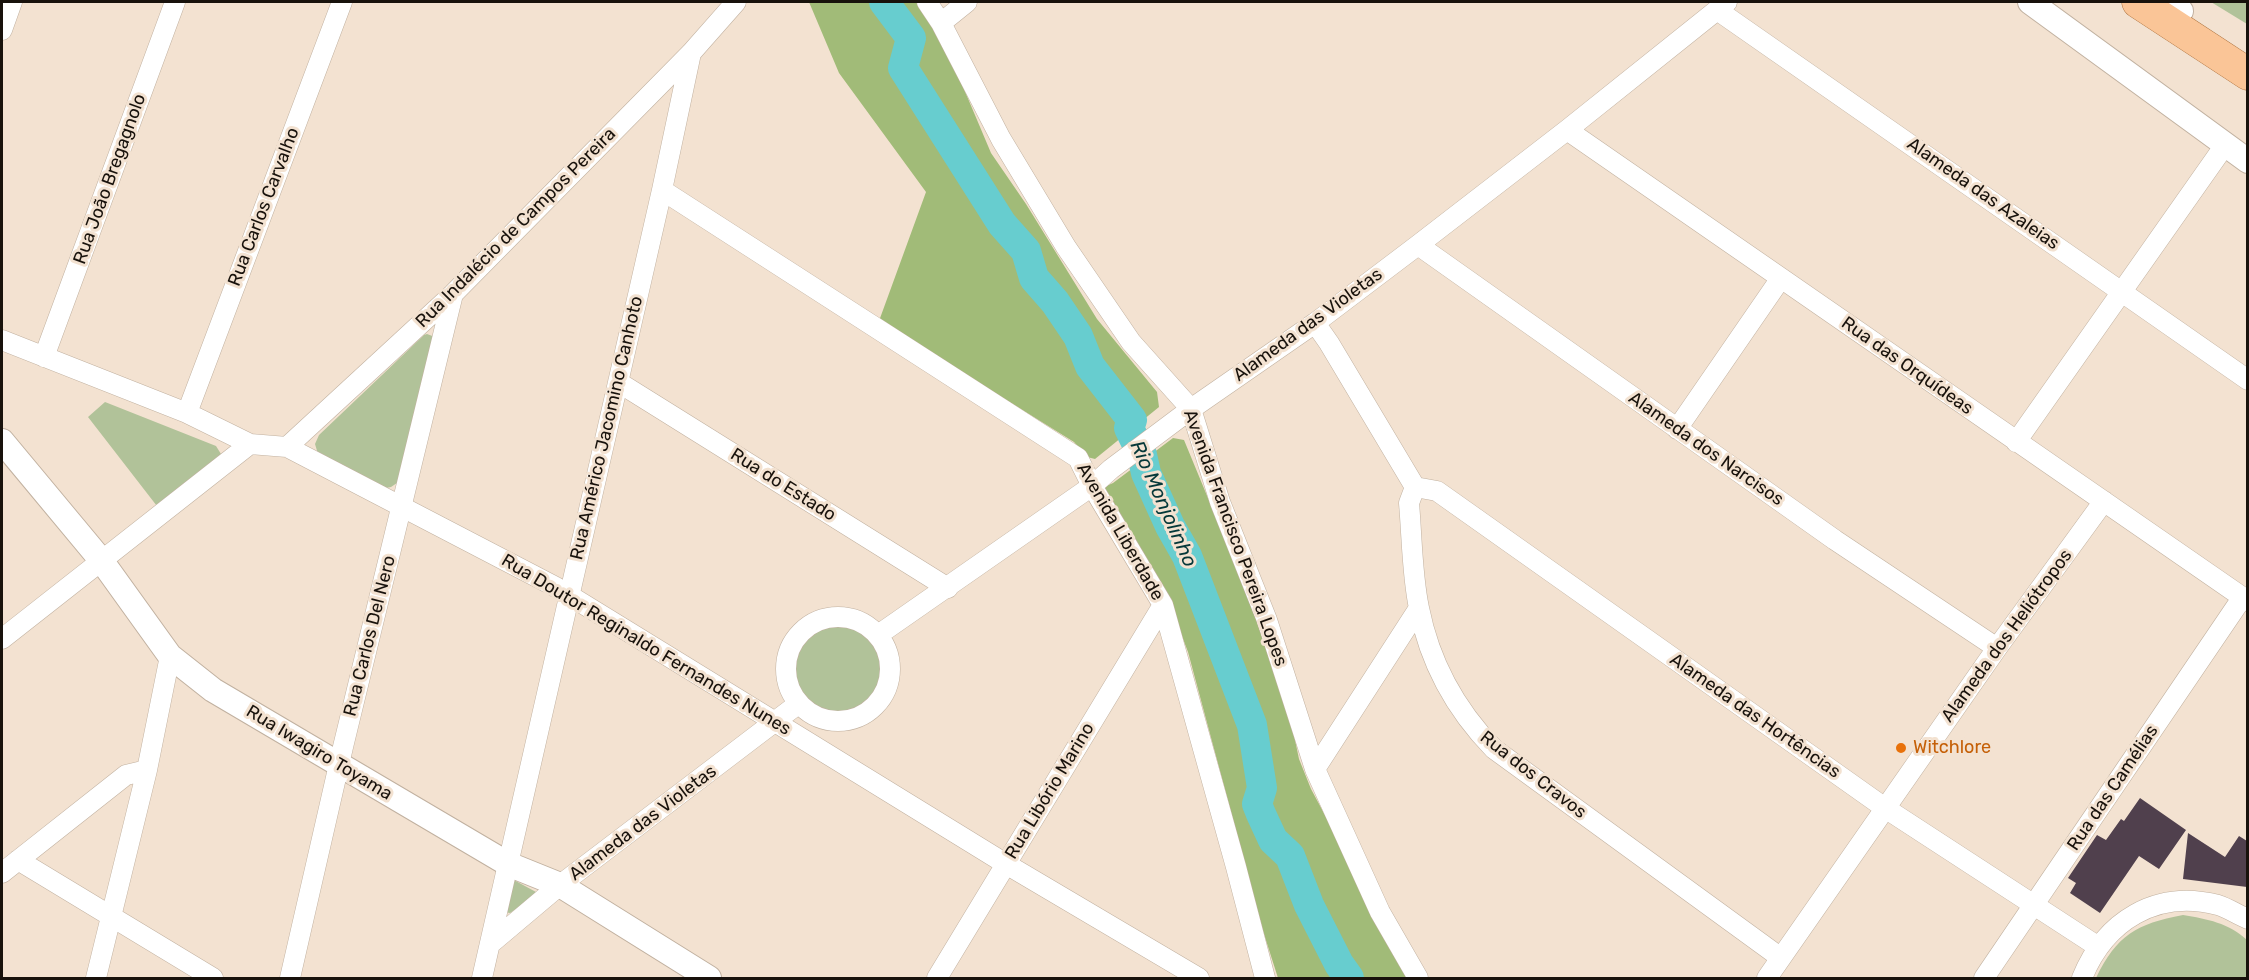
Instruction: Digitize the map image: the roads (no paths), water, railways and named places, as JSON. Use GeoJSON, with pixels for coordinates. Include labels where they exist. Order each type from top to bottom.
{"type":"FeatureCollection","features":[{"type":"Feature","properties":{"kind":"main road"},"geometry":{"type":"LineString","coordinates":[[2138,2],[2247,74]]}},
{"type":"Feature","properties":{"kind":"main road"},"geometry":{"type":"LineString","coordinates":[[2174,5],[2247,54]]}},
{"type":"Feature","properties":{"kind":"street"},"geometry":{"type":"LineString","coordinates":[[2,30],[12,2]]}},
{"type":"Feature","properties":{"kind":"street","name":"Rua João Bregagnolo"},"geometry":{"type":"LineString","coordinates":[[44,357],[175,2]]}},
{"type":"Feature","properties":{"kind":"street","name":"Rua Carlos Carvalho"},"geometry":{"type":"LineString","coordinates":[[187,413],[342,2]]}},
{"type":"Feature","properties":{"kind":"street","name":"Rua Indalécio de Campos Pereira"},"geometry":{"type":"LineString","coordinates":[[287,447],[453,294],[691,53],[736,2]]}},
{"type":"Feature","properties":{"kind":"street","name":"Avenida Francisco Pereira Lopes"},"geometry":{"type":"LineString","coordinates":[[927,2],[941,23],[1000,139],[1066,247],[1131,342],[1191,409],[1220,502],[1267,620],[1315,769],[1380,912],[1418,978]]}},
{"type":"Feature","properties":{"kind":"street"},"geometry":{"type":"LineString","coordinates":[[941,23],[968,2]]}},
{"type":"Feature","properties":{"kind":"street"},"geometry":{"type":"LineString","coordinates":[[2030,2],[2247,161]]}},
{"type":"Feature","properties":{"kind":"street","name":"Alameda das Violetas"},"geometry":{"type":"LineString","coordinates":[[878,635],[1092,486],[1111,468],[1191,409],[1315,323],[1567,130],[1722,6]]}},
{"type":"Feature","properties":{"kind":"street","name":"Alameda das Azaleias"},"geometry":{"type":"LineString","coordinates":[[1722,6],[2247,380]]}},
{"type":"Feature","properties":{"kind":"street","name":"Rua Américo Jacomino Canhoto"},"geometry":{"type":"LineString","coordinates":[[482,978],[662,190],[691,53]]}},
{"type":"Feature","properties":{"kind":"street","name":"Rua das Orquídeas"},"geometry":{"type":"LineString","coordinates":[[1567,130],[2245,599]]}},
{"type":"Feature","properties":{"kind":"street"},"geometry":{"type":"LineString","coordinates":[[2016,442],[2225,145]]}},
{"type":"Feature","properties":{"kind":"street","name":"Avenida Liberdade"},"geometry":{"type":"LineString","coordinates":[[662,190],[1078,458],[1092,486],[1163,605],[1265,978]]}},
{"type":"Feature","properties":{"kind":"street","name":"Alameda dos Narcisos"},"geometry":{"type":"LineString","coordinates":[[1418,245],[1835,540],[1997,648]]}},
{"type":"Feature","properties":{"kind":"street"},"geometry":{"type":"LineString","coordinates":[[1677,429],[1781,278]]}},
{"type":"Feature","properties":{"kind":"street","name":"Rua Carlos Del Nero"},"geometry":{"type":"LineString","coordinates":[[290,978],[453,294]]}},
{"type":"Feature","properties":{"kind":"street"},"geometry":{"type":"LineString","coordinates":[[1315,323],[1415,487]]}},
{"type":"Feature","properties":{"kind":"street","name":"Rua Doutor Reginaldo Fernandes Nunes"},"geometry":{"type":"LineString","coordinates":[[2,340],[187,413],[250,444],[287,447],[554,586],[1006,864],[1199,978]]}},
{"type":"Feature","properties":{"kind":"street","name":"Rua do Estado"},"geometry":{"type":"LineString","coordinates":[[618,382],[948,588]]}},
{"type":"Feature","properties":{"kind":"street","name":"Rua Iwagiro Toyama"},"geometry":{"type":"LineString","coordinates":[[2,441],[100,561],[170,656],[213,690],[508,864],[560,885],[709,978]]}},
{"type":"Feature","properties":{"kind":"street"},"geometry":{"type":"LineString","coordinates":[[2,639],[250,444]]}},
{"type":"Feature","properties":{"kind":"street","name":"Rua dos Cravos"},"geometry":{"type":"LineString","coordinates":[[1415,487],[1409,503],[1419,608],[1438,670],[1470,724],[1494,749],[1781,958]]}},
{"type":"Feature","properties":{"kind":"street","name":"Alameda das Hortências"},"geometry":{"type":"LineString","coordinates":[[1415,487],[1437,491],[1885,808],[2032,906],[2097,946]]}},
{"type":"Feature","properties":{"kind":"street","name":"Alameda dos Heliótropos"},"geometry":{"type":"LineString","coordinates":[[1767,978],[1997,648],[2104,501]]}},
{"type":"Feature","properties":{"kind":"street","name":"Rua das Camélias"},"geometry":{"type":"LineString","coordinates":[[1984,978],[2245,599]]}},
{"type":"Feature","properties":{"kind":"street","name":"Rua Libório Marino"},"geometry":{"type":"LineString","coordinates":[[937,978],[1163,605]]}},
{"type":"Feature","properties":{"kind":"street"},"geometry":{"type":"LineString","coordinates":[[1315,769],[1419,608]]}},
{"type":"Feature","properties":{"kind":"street"},"geometry":{"type":"LineString","coordinates":[[842,616],[862,622],[878,635],[888,653],[890,673],[885,693],[872,709],[854,719],[834,722],[814,717],[798,704],[788,687],[785,666],[790,646],[803,629],[821,619],[842,616]]}},
{"type":"Feature","properties":{"kind":"street"},"geometry":{"type":"LineString","coordinates":[[96,978],[147,770],[170,656]]}},
{"type":"Feature","properties":{"kind":"street","name":"Alameda das Violetas"},"geometry":{"type":"LineString","coordinates":[[490,944],[560,885],[776,723],[798,704]]}},
{"type":"Feature","properties":{"kind":"street"},"geometry":{"type":"LineString","coordinates":[[2,873],[126,775],[147,770]]}},
{"type":"Feature","properties":{"kind":"street"},"geometry":{"type":"LineString","coordinates":[[18,860],[213,978]]}},
{"type":"Feature","properties":{"kind":"street"},"geometry":{"type":"LineString","coordinates":[[2082,978],[2097,946],[2121,922],[2152,906],[2186,900],[2220,905],[2247,920]]}},
{"type":"Feature","properties":{"kind":"waterway","name":"Rio Monjolinho"},"geometry":{"type":"LineString","coordinates":[[884,2],[911,38],[903,68],[1002,224],[1026,251],[1034,278],[1055,302],[1078,336],[1090,366],[1132,420],[1129,428],[1142,455],[1146,473],[1170,526],[1187,556],[1252,725],[1262,788],[1257,804],[1273,840],[1290,856],[1309,905],[1339,964],[1349,978]]}},
{"type":"Feature","properties":{"kind":"place","name":"Witchlore"},"geometry":{"type":"Point","coordinates":[1901,748]}}]}
